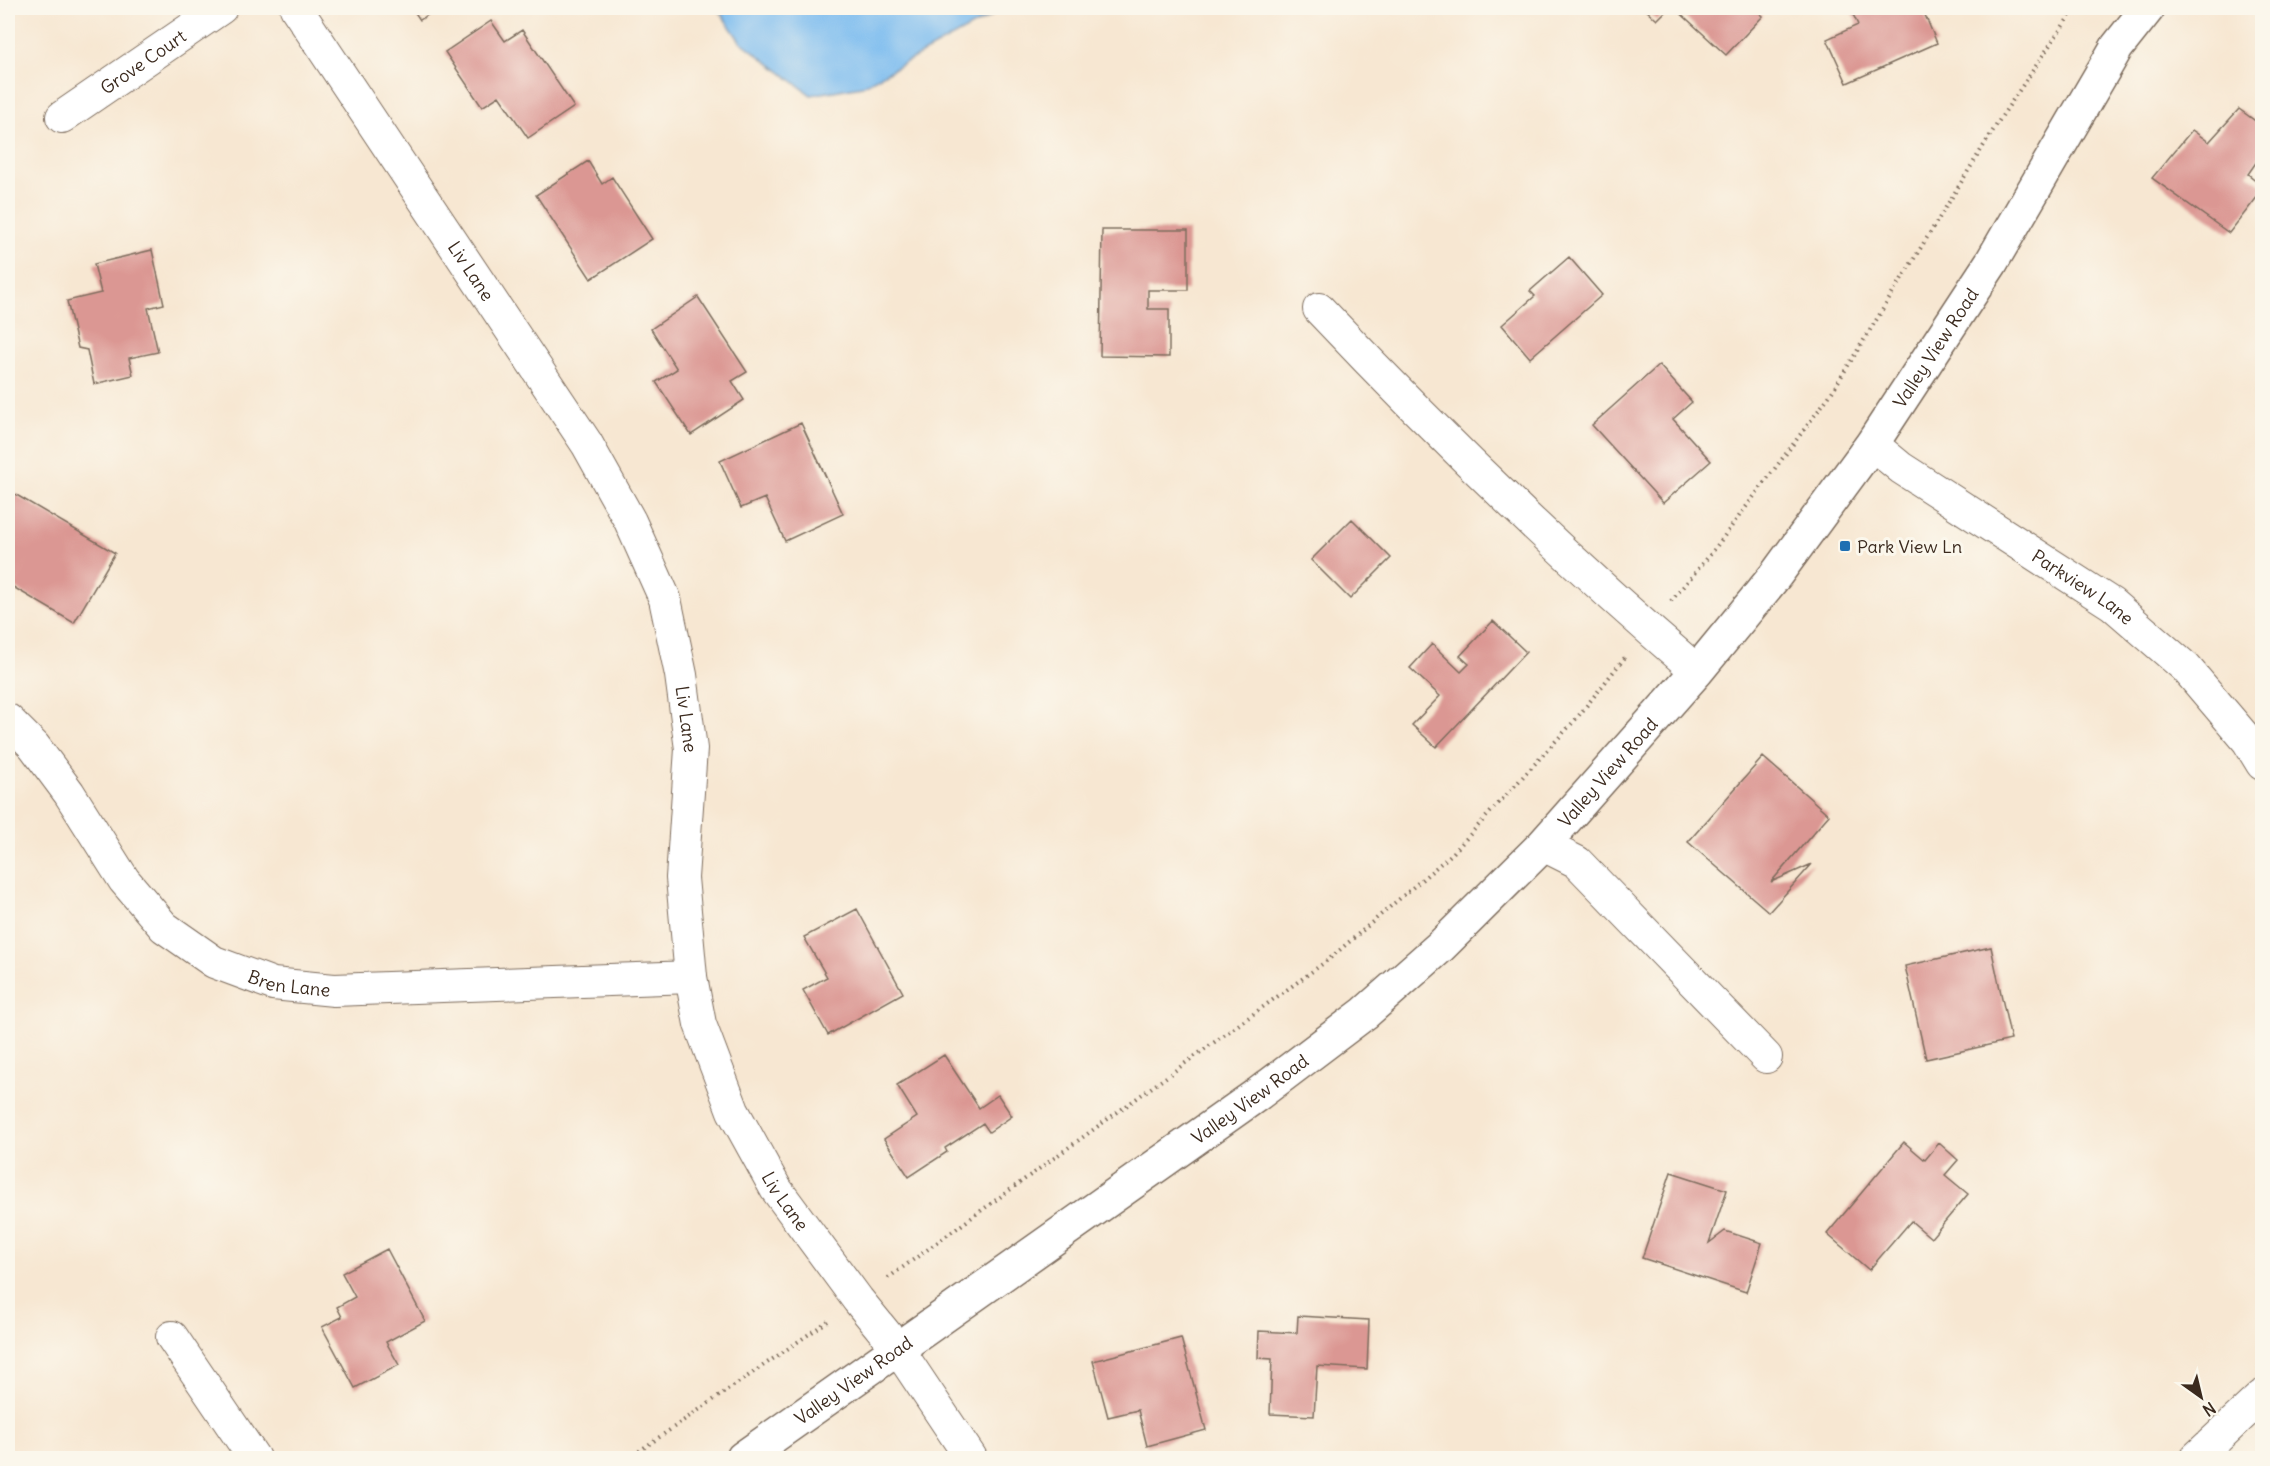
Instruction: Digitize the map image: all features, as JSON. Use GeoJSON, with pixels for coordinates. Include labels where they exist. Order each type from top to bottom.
{"type":"FeatureCollection","features":[{"type":"Feature","properties":{"kind":"street","name":"Grove Court"},"geometry":{"type":"LineString","coordinates":[[62,117],[221,8]]}},
{"type":"Feature","properties":{"kind":"street","name":"Liv Lane"},"geometry":{"type":"LineString","coordinates":[[296,8],[587,444],[630,521],[665,599],[681,675],[691,748],[682,878],[691,977],[700,1024],[733,1111],[776,1189],[858,1300],[898,1349],[971,1458]]}},
{"type":"Feature","properties":{"kind":"street","name":"Valley View Road"},"geometry":{"type":"LineString","coordinates":[[743,1458],[1258,1094],[1365,1013],[1441,946],[1543,845],[1697,671],[1775,576],[1872,444],[1991,263],[2117,47],[2148,8]]}},
{"type":"Feature","properties":{"kind":"street"},"geometry":{"type":"LineString","coordinates":[[1319,309],[1489,483],[1697,671]]}},
{"type":"Feature","properties":{"kind":"street","name":"Parkview Lane"},"geometry":{"type":"LineString","coordinates":[[1872,444],[1901,468],[2112,604],[2186,668],[2248,741],[2262,764]]}},
{"type":"Feature","properties":{"kind":"street","name":"Bren Lane"},"geometry":{"type":"LineString","coordinates":[[8,720],[34,747],[69,793],[124,880],[164,927],[214,962],[273,984],[334,990],[691,977]]}},
{"type":"Feature","properties":{"kind":"street"},"geometry":{"type":"LineString","coordinates":[[1543,845],[1577,862],[1766,1057]]}},
{"type":"Feature","properties":{"kind":"street"},"geometry":{"type":"LineString","coordinates":[[172,1337],[254,1458]]}},
{"type":"Feature","properties":{"kind":"street"},"geometry":{"type":"LineString","coordinates":[[2196,1458],[2262,1396]]}},
{"type":"Feature","properties":{"kind":"path"},"geometry":{"type":"LineString","coordinates":[[629,1458],[858,1300],[1328,960],[1453,853],[1576,719],[1710,555],[1830,395],[2002,116],[2075,8]]}},
{"type":"Feature","properties":{"kind":"water"},"geometry":{"type":"Polygon","coordinates":[[[717,8],[1000,8],[993,15],[862,86],[811,95],[740,41],[717,8]]]}},
{"type":"Feature","properties":{"kind":"building"},"geometry":{"type":"Polygon","coordinates":[[[412,8],[438,8],[420,20],[412,8]]]}},
{"type":"Feature","properties":{"kind":"building"},"geometry":{"type":"Polygon","coordinates":[[[1644,8],[1669,8],[1657,20],[1644,8]]]}},
{"type":"Feature","properties":{"kind":"building"},"geometry":{"type":"Polygon","coordinates":[[[1675,8],[1754,8],[1763,16],[1726,55],[1675,8]]]}},
{"type":"Feature","properties":{"kind":"building"},"geometry":{"type":"Polygon","coordinates":[[[1850,8],[1922,8],[1937,43],[1847,83],[1827,39],[1858,25],[1850,8]]]}},
{"type":"Feature","properties":{"kind":"building"},"geometry":{"type":"Polygon","coordinates":[[[491,21],[505,41],[522,30],[574,107],[528,138],[499,96],[482,107],[445,52],[491,21]]]}},
{"type":"Feature","properties":{"kind":"building"},"geometry":{"type":"Polygon","coordinates":[[[2239,109],[2262,126],[2262,154],[2248,174],[2262,185],[2262,191],[2229,233],[2152,178],[2192,130],[2209,142],[2239,109]]]}},
{"type":"Feature","properties":{"kind":"building"},"geometry":{"type":"Polygon","coordinates":[[[588,161],[602,184],[612,177],[652,239],[591,279],[536,195],[588,161]]]}},
{"type":"Feature","properties":{"kind":"building"},"geometry":{"type":"Polygon","coordinates":[[[1102,230],[1188,230],[1188,290],[1148,290],[1148,309],[1169,309],[1169,357],[1100,356],[1102,230]]]}},
{"type":"Feature","properties":{"kind":"building"},"geometry":{"type":"Polygon","coordinates":[[[152,250],[164,304],[148,308],[158,352],[129,358],[133,375],[94,384],[87,350],[78,348],[67,301],[101,293],[94,264],[152,250]]]}},
{"type":"Feature","properties":{"kind":"building"},"geometry":{"type":"Polygon","coordinates":[[[1569,257],[1602,295],[1530,358],[1502,325],[1535,296],[1530,291],[1569,257]]]}},
{"type":"Feature","properties":{"kind":"building"},"geometry":{"type":"Polygon","coordinates":[[[698,297],[747,372],[732,381],[744,400],[691,435],[656,382],[677,369],[651,329],[698,297]]]}},
{"type":"Feature","properties":{"kind":"building"},"geometry":{"type":"Polygon","coordinates":[[[1659,365],[1692,402],[1673,419],[1711,461],[1663,503],[1592,425],[1659,365]]]}},
{"type":"Feature","properties":{"kind":"building"},"geometry":{"type":"Polygon","coordinates":[[[801,423],[843,514],[785,541],[765,498],[741,508],[720,461],[801,423]]]}},
{"type":"Feature","properties":{"kind":"building"},"geometry":{"type":"Polygon","coordinates":[[[8,490],[115,553],[74,623],[8,584],[8,490]]]}},
{"type":"Feature","properties":{"kind":"building"},"geometry":{"type":"Polygon","coordinates":[[[1352,519],[1391,558],[1350,599],[1311,560],[1352,519]]]}},
{"type":"Feature","properties":{"kind":"building"},"geometry":{"type":"Polygon","coordinates":[[[1493,621],[1526,652],[1436,747],[1412,725],[1440,696],[1410,668],[1432,644],[1461,672],[1469,664],[1460,656],[1493,621]]]}},
{"type":"Feature","properties":{"kind":"building"},"geometry":{"type":"Polygon","coordinates":[[[1763,757],[1829,815],[1771,882],[1812,864],[1769,912],[1688,842],[1763,757]]]}},
{"type":"Feature","properties":{"kind":"building"},"geometry":{"type":"Polygon","coordinates":[[[857,909],[903,993],[828,1035],[803,990],[827,977],[804,937],[857,909]]]}},
{"type":"Feature","properties":{"kind":"building"},"geometry":{"type":"Polygon","coordinates":[[[1991,947],[2011,1040],[1926,1059],[1905,966],[1991,947]]]}},
{"type":"Feature","properties":{"kind":"building"},"geometry":{"type":"Polygon","coordinates":[[[944,1055],[979,1108],[998,1095],[1012,1116],[989,1132],[983,1123],[945,1148],[947,1152],[909,1177],[884,1139],[917,1117],[897,1085],[944,1055]]]}},
{"type":"Feature","properties":{"kind":"building"},"geometry":{"type":"Polygon","coordinates":[[[1904,1142],[1925,1160],[1939,1143],[1958,1160],[1945,1175],[1968,1194],[1931,1238],[1911,1221],[1869,1270],[1827,1234],[1904,1142]]]}},
{"type":"Feature","properties":{"kind":"building"},"geometry":{"type":"Polygon","coordinates":[[[1671,1172],[1727,1190],[1709,1243],[1725,1231],[1762,1243],[1746,1292],[1642,1258],[1671,1172]]]}},
{"type":"Feature","properties":{"kind":"building"},"geometry":{"type":"Polygon","coordinates":[[[387,1249],[425,1321],[386,1342],[399,1365],[355,1388],[322,1327],[342,1317],[337,1307],[355,1297],[342,1273],[387,1249]]]}},
{"type":"Feature","properties":{"kind":"building"},"geometry":{"type":"Polygon","coordinates":[[[1298,1316],[1369,1320],[1367,1369],[1317,1366],[1314,1416],[1270,1414],[1272,1359],[1258,1358],[1259,1331],[1297,1333],[1298,1316]]]}},
{"type":"Feature","properties":{"kind":"building"},"geometry":{"type":"Polygon","coordinates":[[[1181,1338],[1206,1430],[1147,1446],[1138,1410],[1108,1417],[1093,1361],[1181,1338]]]}},
{"type":"Feature","properties":{"kind":"place","name":"Park View Ln"},"geometry":{"type":"Point","coordinates":[1845,546]}}]}
